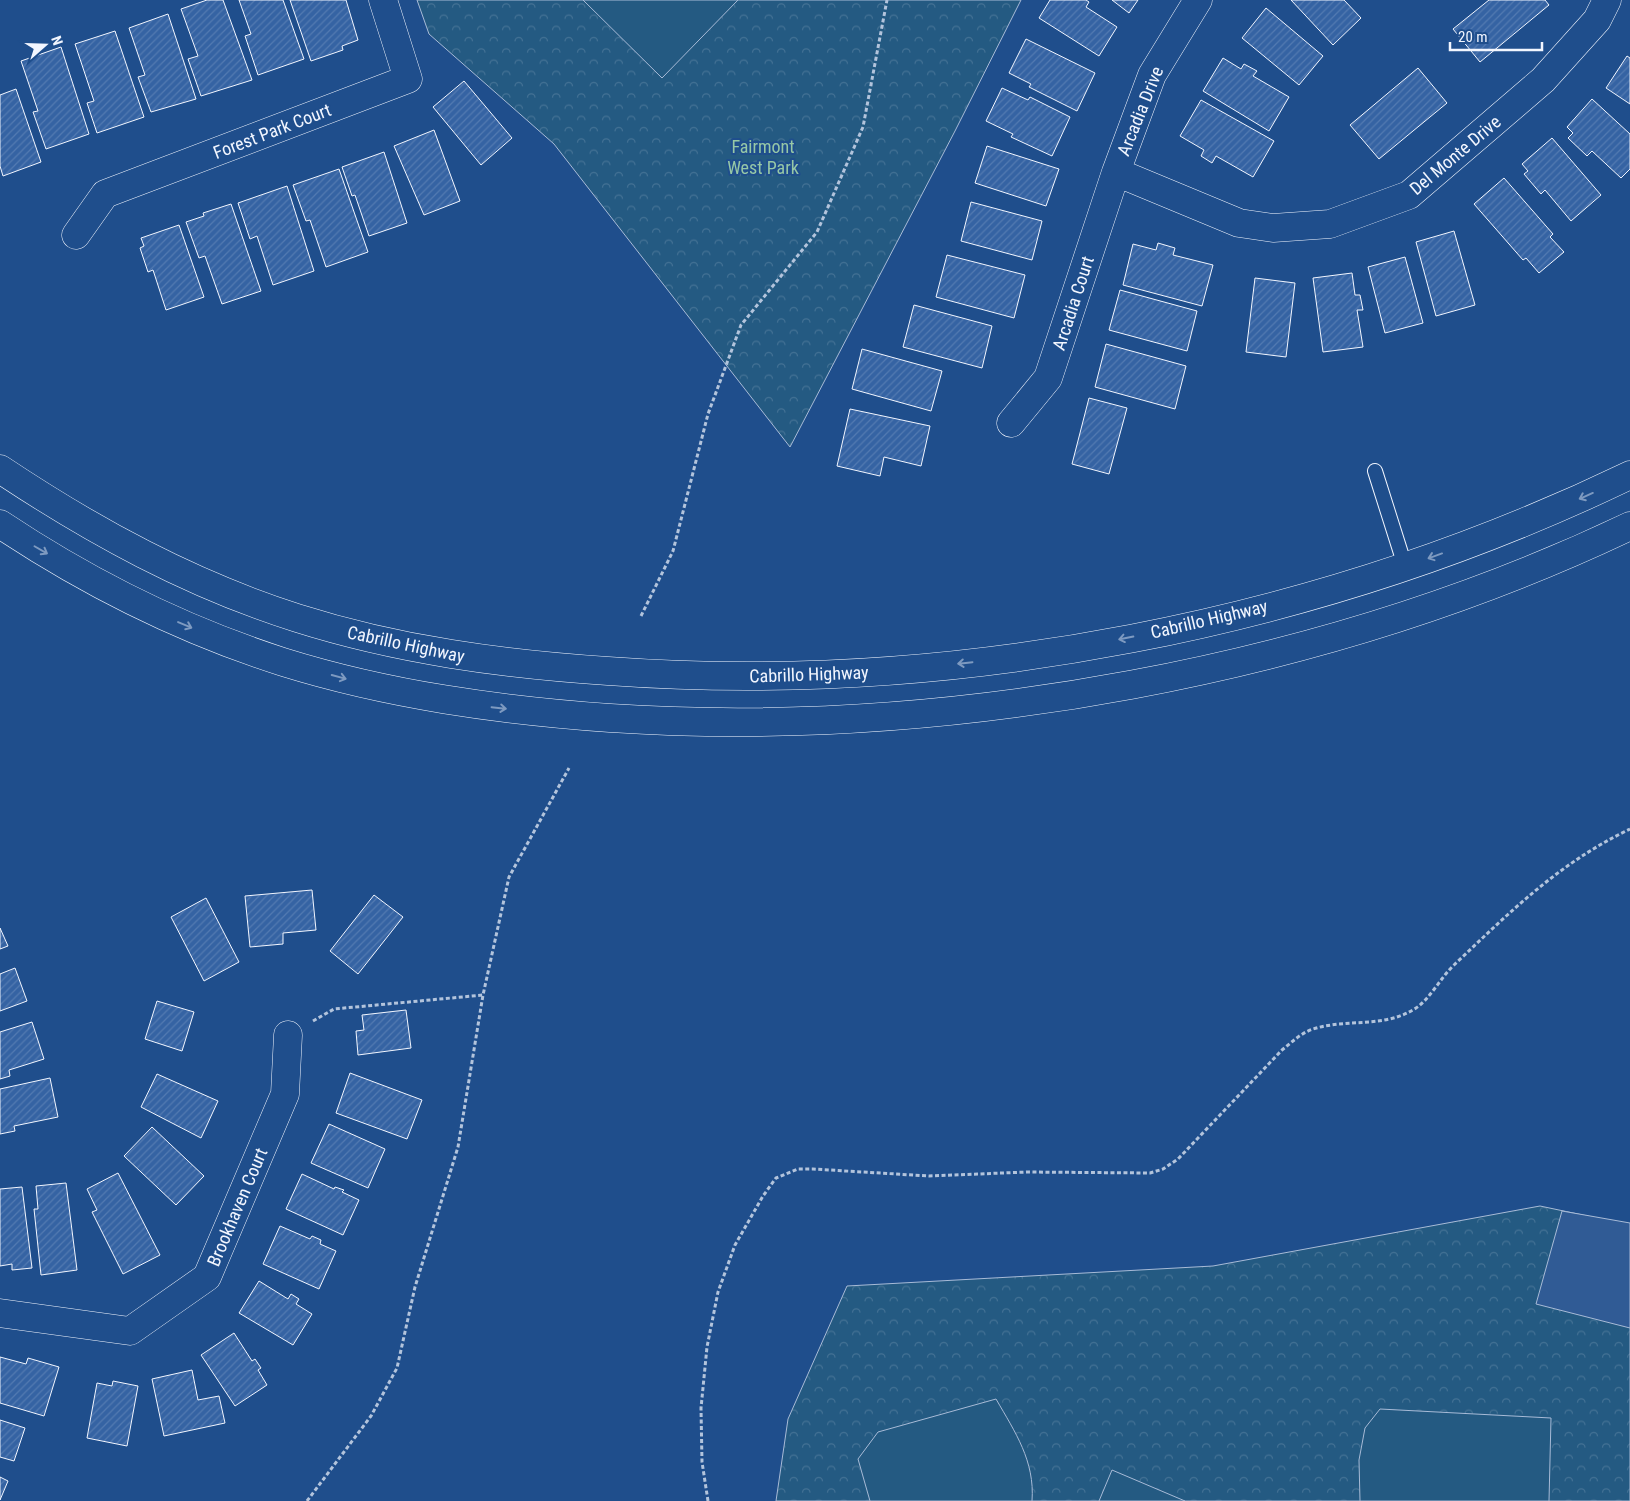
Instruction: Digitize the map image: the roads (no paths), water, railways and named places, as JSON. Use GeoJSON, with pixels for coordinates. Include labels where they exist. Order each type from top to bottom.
{"type":"FeatureCollection","features":[{"type":"Feature","properties":{"kind":"main road","name":"Forest Park Court"},"geometry":{"type":"LineString","coordinates":[[76,235],[105,194],[408,79],[382,0]]}},
{"type":"Feature","properties":{"kind":"main road","name":"Arcadia Drive"},"geometry":{"type":"LineString","coordinates":[[1116,172],[1152,75],[1198,0]]}},
{"type":"Feature","properties":{"kind":"main road","name":"Del Monte Drive"},"geometry":{"type":"LineString","coordinates":[[1116,172],[1239,223],[1274,228],[1330,224],[1409,195],[1543,80],[1597,20],[1607,0]]}},
{"type":"Feature","properties":{"kind":"main road","name":"Arcadia Court"},"geometry":{"type":"LineString","coordinates":[[1011,423],[1048,378],[1116,172]]}},
{"type":"Feature","properties":{"kind":"main road","name":"Cabrillo Highway"},"geometry":{"type":"LineString","coordinates":[[0,469],[51,503],[108,537],[173,570],[232,595],[297,618],[365,637],[432,652],[553,667],[632,673],[768,676],[902,669],[1039,653],[1107,642],[1239,614],[1405,566],[1491,535],[1586,496],[1630,475]]}},
{"type":"Feature","properties":{"kind":"main road"},"geometry":{"type":"LineString","coordinates":[[0,524],[87,577],[154,611],[216,638],[283,662],[424,697],[490,707],[558,714],[698,722],[769,722],[905,715],[1046,698],[1180,674],[1312,642],[1382,622],[1508,578],[1630,526]]}},
{"type":"Feature","properties":{"kind":"main road","name":"Brookhaven Court"},"geometry":{"type":"LineString","coordinates":[[0,1313],[130,1332],[207,1277],[285,1094],[288,1035]]}},
{"type":"Feature","properties":{"kind":"lane"},"geometry":{"type":"LineString","coordinates":[[1375,471],[1405,566]]}},
{"type":"Feature","properties":{"kind":"park label","name":"Fairmont West Park"},"geometry":{"type":"Point","coordinates":[763,156]}}]}
